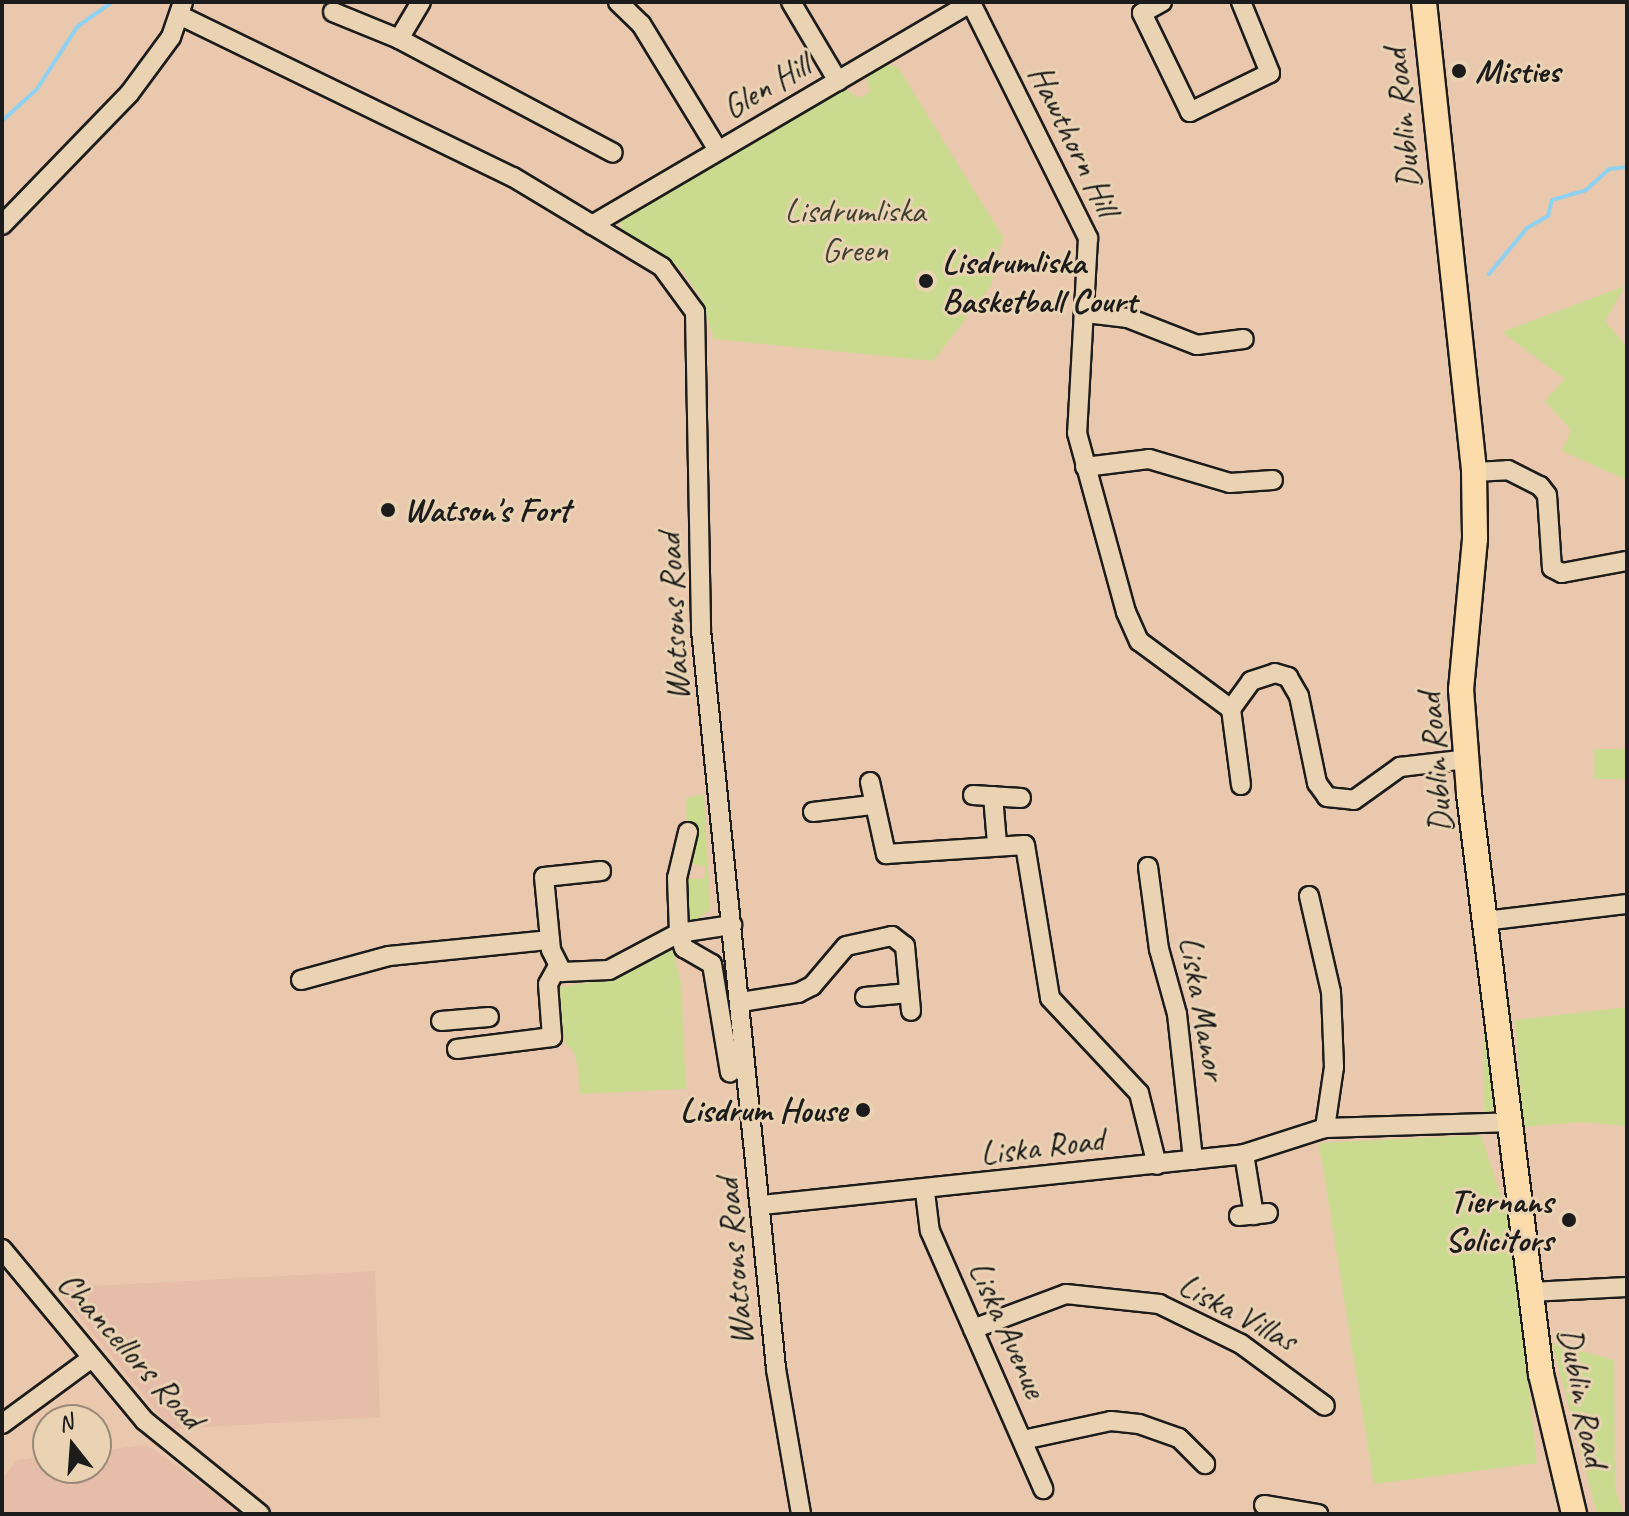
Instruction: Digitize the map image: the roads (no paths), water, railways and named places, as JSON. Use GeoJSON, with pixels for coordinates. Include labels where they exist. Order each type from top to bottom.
{"type":"FeatureCollection","features":[{"type":"Feature","properties":{"kind":"main road","name":"Dublin Road"},"geometry":{"type":"LineString","coordinates":[[1424,2],[1474,472],[1475,539],[1461,689],[1467,759],[1530,1292],[1551,1430],[1574,1514]]}},
{"type":"Feature","properties":{"kind":"street"},"geometry":{"type":"LineString","coordinates":[[399,39],[421,2]]}},
{"type":"Feature","properties":{"kind":"street"},"geometry":{"type":"LineString","coordinates":[[618,2],[641,24],[718,150]]}},
{"type":"Feature","properties":{"kind":"street"},"geometry":{"type":"LineString","coordinates":[[791,2],[838,81]]}},
{"type":"Feature","properties":{"kind":"street"},"geometry":{"type":"LineString","coordinates":[[935,2],[943,21]]}},
{"type":"Feature","properties":{"kind":"street","name":"Glen Hill"},"geometry":{"type":"LineString","coordinates":[[592,225],[972,2]]}},
{"type":"Feature","properties":{"kind":"street","name":"Hawthorn Hill"},"geometry":{"type":"LineString","coordinates":[[972,2],[1088,238],[1086,313],[1075,393],[1085,467],[1139,641],[1231,709]]}},
{"type":"Feature","properties":{"kind":"street"},"geometry":{"type":"LineString","coordinates":[[1162,2],[1142,13],[1190,112],[1270,73],[1241,2]]}},
{"type":"Feature","properties":{"kind":"street"},"geometry":{"type":"LineString","coordinates":[[2,225],[111,115],[154,62],[181,7]]}},
{"type":"Feature","properties":{"kind":"street","name":"Watsons Road"},"geometry":{"type":"LineString","coordinates":[[181,7],[513,177],[662,267],[681,287],[699,332],[701,630],[762,1205],[776,1369],[801,1514]]}},
{"type":"Feature","properties":{"kind":"street"},"geometry":{"type":"LineString","coordinates":[[333,12],[399,39],[613,153]]}},
{"type":"Feature","properties":{"kind":"street"},"geometry":{"type":"LineString","coordinates":[[1086,313],[1128,318],[1197,345],[1244,339]]}},
{"type":"Feature","properties":{"kind":"street"},"geometry":{"type":"LineString","coordinates":[[1085,467],[1149,459],[1230,483],[1273,480]]}},
{"type":"Feature","properties":{"kind":"street"},"geometry":{"type":"LineString","coordinates":[[1474,472],[1508,470],[1540,486],[1547,495],[1552,568],[1562,573],[1627,561]]}},
{"type":"Feature","properties":{"kind":"street"},"geometry":{"type":"LineString","coordinates":[[1241,785],[1231,709],[1251,681],[1275,673],[1288,677],[1299,696],[1317,783],[1327,797],[1342,803],[1400,767],[1467,759]]}},
{"type":"Feature","properties":{"kind":"street"},"geometry":{"type":"LineString","coordinates":[[870,782],[872,805],[886,854],[1014,842],[1029,853],[1050,998],[1139,1093],[1157,1165]]}},
{"type":"Feature","properties":{"kind":"street"},"geometry":{"type":"LineString","coordinates":[[973,795],[1021,798]]}},
{"type":"Feature","properties":{"kind":"street"},"geometry":{"type":"LineString","coordinates":[[993,796],[997,844]]}},
{"type":"Feature","properties":{"kind":"street"},"geometry":{"type":"LineString","coordinates":[[813,812],[872,805]]}},
{"type":"Feature","properties":{"kind":"street"},"geometry":{"type":"LineString","coordinates":[[688,832],[677,878],[679,933],[684,948],[712,964],[730,1073]]}},
{"type":"Feature","properties":{"kind":"street","name":"Liska Manor"},"geometry":{"type":"LineString","coordinates":[[1148,867],[1159,949],[1177,1014],[1193,1160]]}},
{"type":"Feature","properties":{"kind":"street"},"geometry":{"type":"LineString","coordinates":[[467,1019],[464,1048],[552,1037],[548,984],[557,968],[550,940],[543,869],[601,871]]}},
{"type":"Feature","properties":{"kind":"street"},"geometry":{"type":"LineString","coordinates":[[1309,896],[1331,992],[1334,1067],[1325,1128]]}},
{"type":"Feature","properties":{"kind":"street"},"geometry":{"type":"LineString","coordinates":[[1484,921],[1627,904]]}},
{"type":"Feature","properties":{"kind":"street"},"geometry":{"type":"LineString","coordinates":[[557,968],[569,974],[609,970],[679,933],[732,925]]}},
{"type":"Feature","properties":{"kind":"street"},"geometry":{"type":"LineString","coordinates":[[741,1002],[812,986],[846,946],[871,936],[892,936],[905,946],[910,1002],[865,997]]}},
{"type":"Feature","properties":{"kind":"street"},"geometry":{"type":"LineString","coordinates":[[301,980],[389,956],[550,940]]}},
{"type":"Feature","properties":{"kind":"street"},"geometry":{"type":"LineString","coordinates":[[441,1021],[489,1017]]}},
{"type":"Feature","properties":{"kind":"street","name":"Liska Road"},"geometry":{"type":"LineString","coordinates":[[762,1205],[925,1192],[1244,1154],[1325,1128],[1512,1122]]}},
{"type":"Feature","properties":{"kind":"street"},"geometry":{"type":"LineString","coordinates":[[1244,1154],[1254,1215]]}},
{"type":"Feature","properties":{"kind":"street","name":"Liska Avenue"},"geometry":{"type":"LineString","coordinates":[[925,1192],[930,1231],[1043,1489]]}},
{"type":"Feature","properties":{"kind":"street","name":"Chancellors Road"},"geometry":{"type":"LineString","coordinates":[[2,1249],[89,1360],[180,1452],[260,1514]]}},
{"type":"Feature","properties":{"kind":"street"},"geometry":{"type":"LineString","coordinates":[[1530,1292],[1627,1287]]}},
{"type":"Feature","properties":{"kind":"street","name":"Liska Villas"},"geometry":{"type":"LineString","coordinates":[[973,1329],[1066,1294],[1159,1304],[1264,1358],[1325,1406]]}},
{"type":"Feature","properties":{"kind":"street"},"geometry":{"type":"LineString","coordinates":[[2,1424],[89,1360]]}},
{"type":"Feature","properties":{"kind":"street"},"geometry":{"type":"LineString","coordinates":[[1023,1440],[1111,1421],[1139,1424],[1179,1438],[1205,1464]]}},
{"type":"Feature","properties":{"kind":"street"},"geometry":{"type":"LineString","coordinates":[[1264,1505],[1318,1514]]}},
{"type":"Feature","properties":{"kind":"waterway"},"geometry":{"type":"LineString","coordinates":[[2,121],[37,89],[77,27],[112,2]]}},
{"type":"Feature","properties":{"kind":"waterway"},"geometry":{"type":"LineString","coordinates":[[1489,274],[1527,228],[1548,216],[1552,200],[1586,190],[1609,169],[1627,167]]}},
{"type":"Feature","properties":{"kind":"place","name":"Misties"},"geometry":{"type":"Point","coordinates":[1459,71]}},
{"type":"Feature","properties":{"kind":"place","name":"Lisdrumliska Basketball Court"},"geometry":{"type":"Point","coordinates":[926,281]}},
{"type":"Feature","properties":{"kind":"place","name":"Watson's Fort"},"geometry":{"type":"Point","coordinates":[388,510]}},
{"type":"Feature","properties":{"kind":"place","name":"Lisdrum House"},"geometry":{"type":"Point","coordinates":[863,1110]}},
{"type":"Feature","properties":{"kind":"place","name":"Tiernans Solicitors"},"geometry":{"type":"Point","coordinates":[1569,1220]}},
{"type":"Feature","properties":{"kind":"park label","name":"Lisdrumliska Green"},"geometry":{"type":"Point","coordinates":[855,230]}}]}
